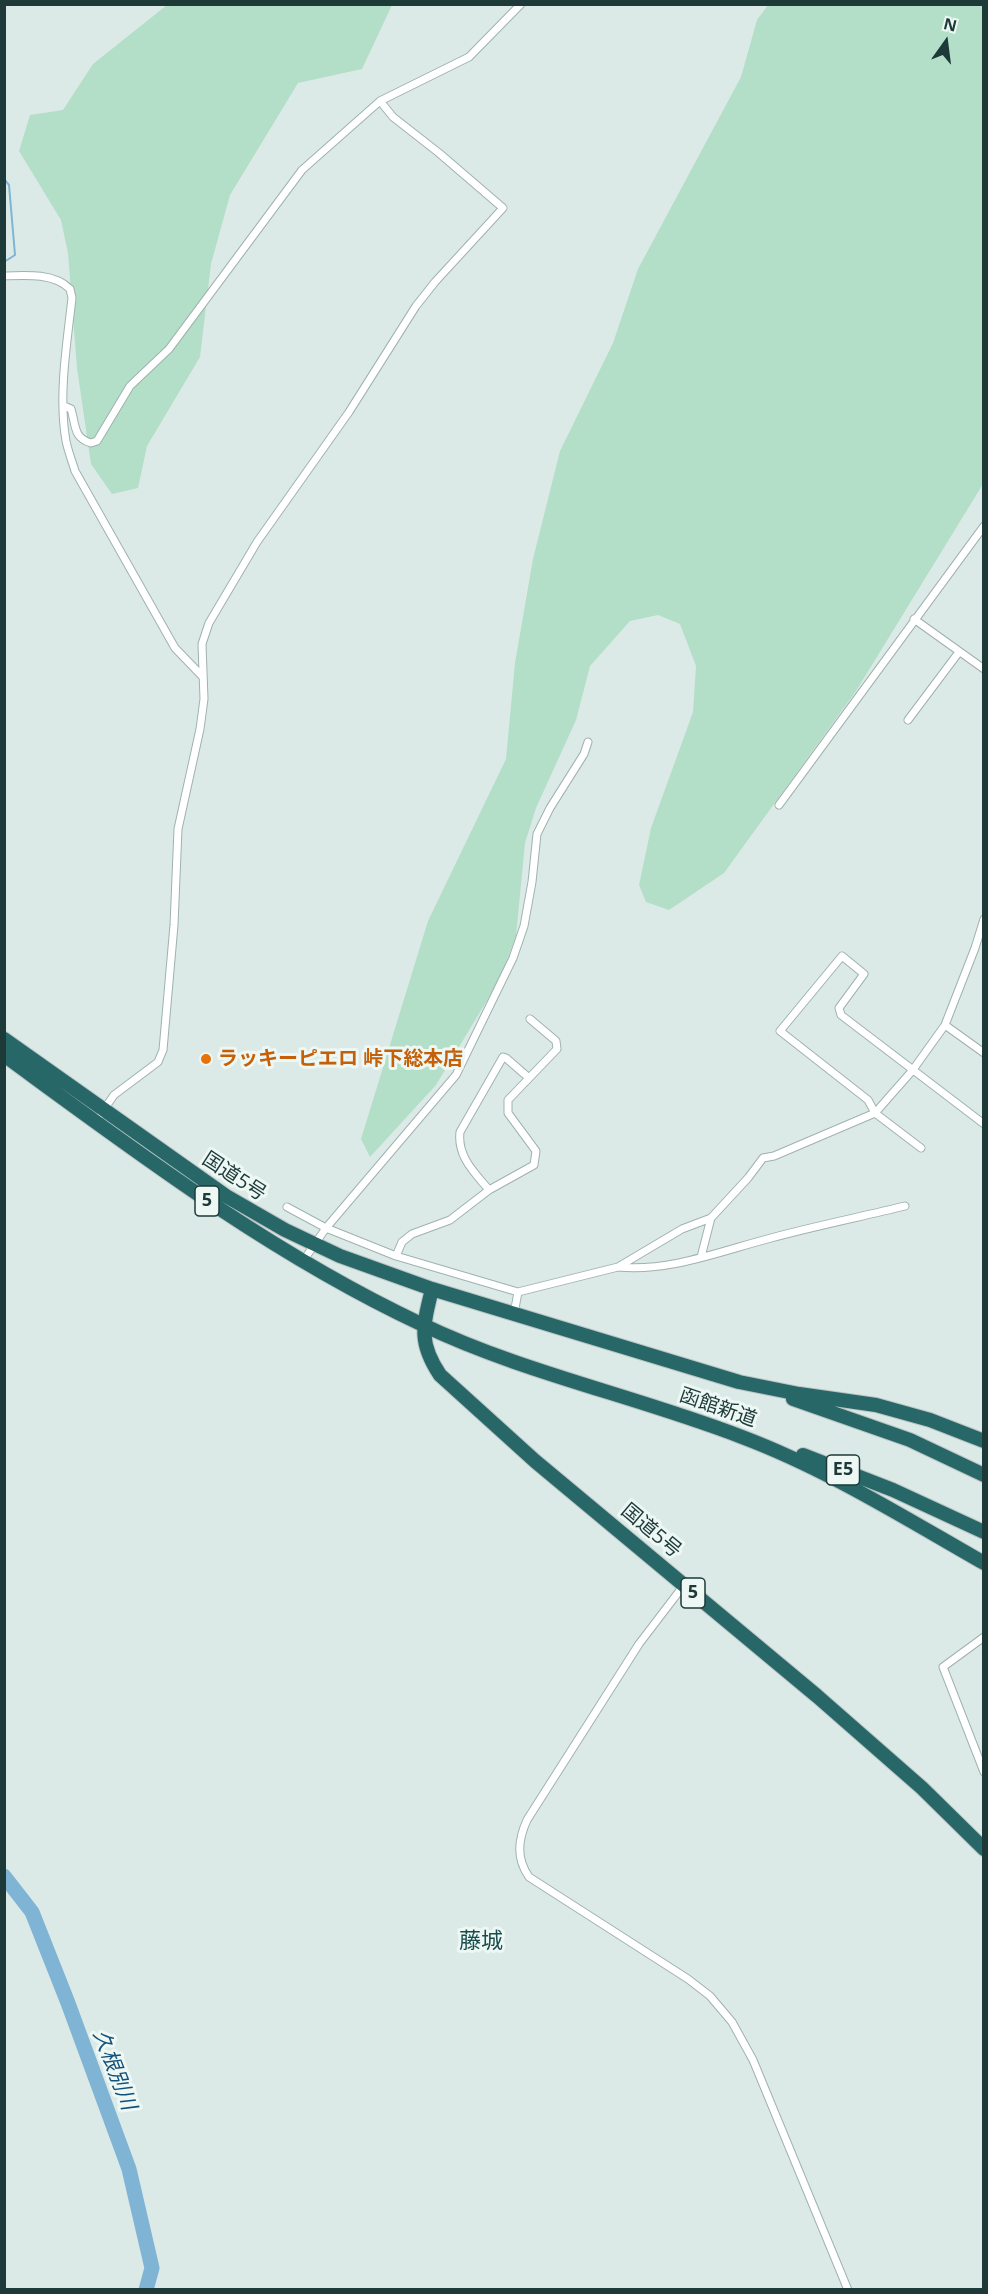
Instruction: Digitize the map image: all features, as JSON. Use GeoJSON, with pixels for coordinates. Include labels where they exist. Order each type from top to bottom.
{"type":"FeatureCollection","features":[{"type":"Feature","properties":{"kind":"highway","name":"国道5号"},"geometry":{"type":"LineString","coordinates":[[4,1039],[214,1205],[302,1262],[423,1326]]}},
{"type":"Feature","properties":{"kind":"highway","name":"国道5号"},"geometry":{"type":"LineString","coordinates":[[4,1055],[265,1220],[368,1267],[432,1289],[423,1326],[424,1342],[429,1358],[440,1375],[535,1461],[817,1696],[922,1788],[984,1849]]}},
{"type":"Feature","properties":{"kind":"highway","name":"函館新道"},"geometry":{"type":"LineString","coordinates":[[432,1289],[739,1382],[799,1394],[876,1404],[930,1420],[984,1441]]}},
{"type":"Feature","properties":{"kind":"highway","name":"函館新道"},"geometry":{"type":"LineString","coordinates":[[423,1326],[558,1377],[698,1421],[805,1463],[984,1563]]}},
{"type":"Feature","properties":{"kind":"highway"},"geometry":{"type":"LineString","coordinates":[[739,1382],[910,1440],[984,1475]]}},
{"type":"Feature","properties":{"kind":"highway","name":"E5"},"geometry":{"type":"LineString","coordinates":[[698,1421],[772,1444],[851,1473],[984,1532]]}},
{"type":"Feature","properties":{"kind":"street"},"geometry":{"type":"LineString","coordinates":[[64,406],[71,409],[76,432],[80,439],[91,443],[97,441],[130,386],[169,349],[302,170],[380,101],[469,57],[521,4]]}},
{"type":"Feature","properties":{"kind":"street"},"geometry":{"type":"LineString","coordinates":[[100,1115],[114,1095],[158,1062],[164,1050],[174,925],[178,829],[200,729],[204,699],[202,645],[208,623],[257,542],[349,412],[417,306],[435,282],[502,208],[439,153],[393,117],[380,101]]}},
{"type":"Feature","properties":{"kind":"street"},"geometry":{"type":"LineString","coordinates":[[4,276],[22,275],[57,279],[70,289],[72,298],[64,374],[64,406],[66,443],[75,471],[175,648],[203,678]]}},
{"type":"Feature","properties":{"kind":"street"},"geometry":{"type":"LineString","coordinates":[[778,805],[984,526]]}},
{"type":"Feature","properties":{"kind":"street"},"geometry":{"type":"LineString","coordinates":[[914,619],[984,669]]}},
{"type":"Feature","properties":{"kind":"street"},"geometry":{"type":"LineString","coordinates":[[908,720],[959,652]]}},
{"type":"Feature","properties":{"kind":"street"},"geometry":{"type":"LineString","coordinates":[[302,1262],[326,1228],[456,1075],[513,958],[524,926],[537,834],[550,808],[584,754],[588,742]]}},
{"type":"Feature","properties":{"kind":"street"},"geometry":{"type":"LineString","coordinates":[[287,1207],[326,1228],[396,1256],[518,1292],[618,1267],[682,1229],[711,1218],[763,1158],[793,1149],[875,1113],[912,1071],[945,1025],[984,920]]}},
{"type":"Feature","properties":{"kind":"street"},"geometry":{"type":"LineString","coordinates":[[975,948],[984,952]]}},
{"type":"Feature","properties":{"kind":"street"},"geometry":{"type":"LineString","coordinates":[[921,1148],[875,1113],[868,1100],[780,1031],[842,956],[864,974],[840,1008],[841,1015],[984,1124]]}},
{"type":"Feature","properties":{"kind":"street"},"geometry":{"type":"LineString","coordinates":[[396,1256],[402,1242],[412,1234],[450,1220],[489,1190],[534,1165],[536,1151],[506,1107],[508,1100],[556,1049],[556,1041],[530,1020]]}},
{"type":"Feature","properties":{"kind":"street"},"geometry":{"type":"LineString","coordinates":[[945,1025],[984,1053]]}},
{"type":"Feature","properties":{"kind":"street"},"geometry":{"type":"LineString","coordinates":[[489,1190],[466,1161],[459,1142],[460,1132],[503,1057],[529,1078]]}},
{"type":"Feature","properties":{"kind":"street"},"geometry":{"type":"LineString","coordinates":[[618,1267],[638,1269],[670,1265],[905,1206]]}},
{"type":"Feature","properties":{"kind":"street"},"geometry":{"type":"LineString","coordinates":[[701,1257],[711,1218]]}},
{"type":"Feature","properties":{"kind":"street"},"geometry":{"type":"LineString","coordinates":[[514,1314],[518,1292]]}},
{"type":"Feature","properties":{"kind":"street"},"geometry":{"type":"LineString","coordinates":[[684,1585],[639,1644],[527,1820],[520,1838],[520,1858],[529,1876],[688,1979],[710,1996],[732,2022],[753,2060],[848,2289]]}},
{"type":"Feature","properties":{"kind":"street"},"geometry":{"type":"LineString","coordinates":[[984,1637],[943,1667],[984,1772]]}},
{"type":"Feature","properties":{"kind":"green space"},"geometry":{"type":"Polygon","coordinates":[[[167,5],[392,5],[362,69],[298,83],[230,195],[211,264],[200,357],[147,446],[138,488],[112,494],[91,464],[77,368],[68,253],[61,220],[19,151],[30,115],[63,110],[93,64],[167,5]]]}},
{"type":"Feature","properties":{"kind":"green space"},"geometry":{"type":"Polygon","coordinates":[[[768,5],[983,5],[983,484],[856,691],[724,873],[669,910],[646,902],[639,885],[651,828],[693,712],[696,666],[680,624],[658,615],[630,621],[590,666],[576,720],[536,808],[525,843],[516,936],[500,979],[436,1085],[370,1157],[361,1139],[428,921],[506,759],[515,663],[533,559],[560,451],[613,343],[638,269],[741,77],[757,20],[768,5]]]}},
{"type":"Feature","properties":{"kind":"waterway"},"geometry":{"type":"LineString","coordinates":[[4,179],[9,185],[15,255],[4,262]]}},
{"type":"Feature","properties":{"kind":"waterway","name":"久根別川"},"geometry":{"type":"LineString","coordinates":[[4,1876],[32,1912],[129,2169],[152,2268],[146,2290]]}},
{"type":"Feature","properties":{"kind":"place","name":"ラッキーピエロ 峠下総本店"},"geometry":{"type":"Point","coordinates":[206,1059]}},
{"type":"Feature","properties":{"kind":"district","name":"藤城"},"geometry":{"type":"Point","coordinates":[481,1942]}}]}
